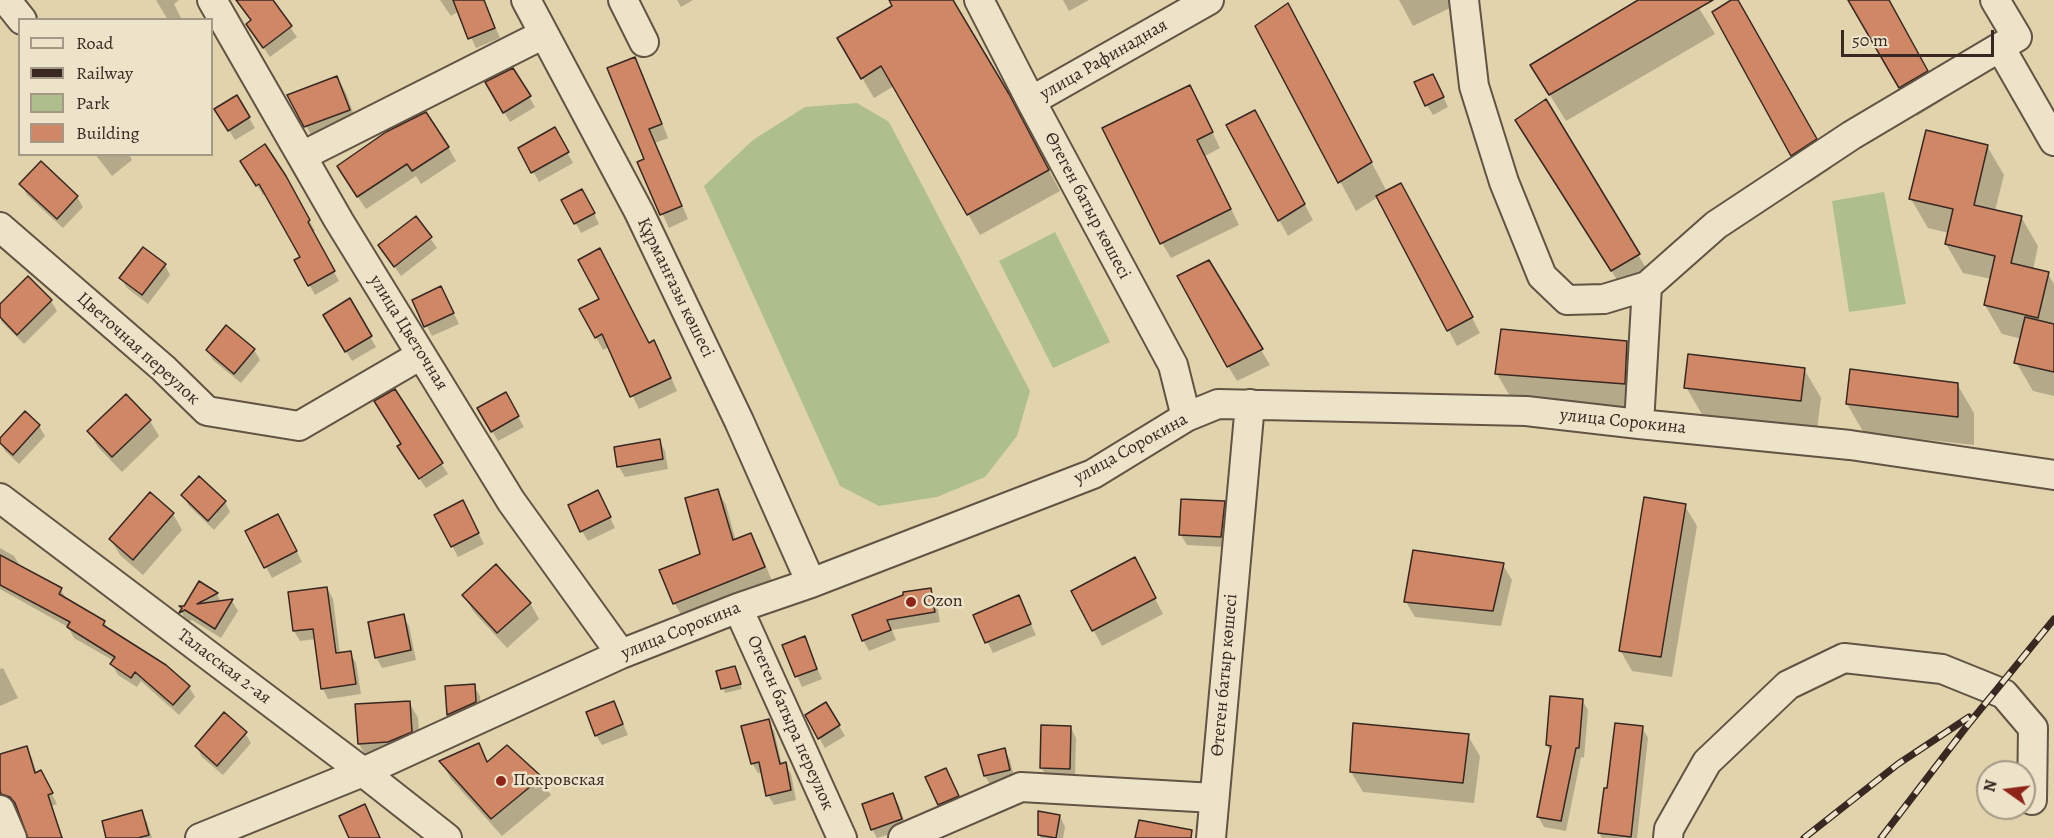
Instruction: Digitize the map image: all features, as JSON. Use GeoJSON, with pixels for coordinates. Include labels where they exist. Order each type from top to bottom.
{"type":"FeatureCollection","features":[{"type":"Feature","properties":{"kind":"street"},"geometry":{"type":"LineString","coordinates":[[6,0],[20,18]]}},
{"type":"Feature","properties":{"kind":"street","name":"улица Цветочная"},"geometry":{"type":"LineString","coordinates":[[212,0],[302,156],[511,501],[621,654]]}},
{"type":"Feature","properties":{"kind":"street","name":"Құрманғазы көшесі"},"geometry":{"type":"LineString","coordinates":[[526,0],[639,212],[739,421],[811,583]]}},
{"type":"Feature","properties":{"kind":"street"},"geometry":{"type":"LineString","coordinates":[[623,0],[644,42]]}},
{"type":"Feature","properties":{"kind":"street","name":"Өтеген батыр көшесі"},"geometry":{"type":"LineString","coordinates":[[979,0],[1173,365],[1186,417]]}},
{"type":"Feature","properties":{"kind":"street","name":"улица Рафинадная"},"geometry":{"type":"LineString","coordinates":[[1031,101],[1209,0]]}},
{"type":"Feature","properties":{"kind":"street"},"geometry":{"type":"LineString","coordinates":[[1464,0],[1474,86],[1504,182],[1542,276],[1567,300],[1604,299],[1647,286],[1716,225],[1852,135],[2008,42]]}},
{"type":"Feature","properties":{"kind":"street"},"geometry":{"type":"LineString","coordinates":[[1995,0],[2008,42],[2054,141]]}},
{"type":"Feature","properties":{"kind":"street"},"geometry":{"type":"LineString","coordinates":[[302,156],[544,34]]}},
{"type":"Feature","properties":{"kind":"street","name":"Цветочная переулок"},"geometry":{"type":"LineString","coordinates":[[0,227],[163,368],[207,411],[299,426],[421,355]]}},
{"type":"Feature","properties":{"kind":"street"},"geometry":{"type":"LineString","coordinates":[[1639,424],[1647,286]]}},
{"type":"Feature","properties":{"kind":"street","name":"улица Сорокина"},"geometry":{"type":"LineString","coordinates":[[200,838],[363,772],[621,654],[1094,474],[1186,417],[1218,404],[1526,411],[1850,445],[2054,475]]}},
{"type":"Feature","properties":{"kind":"street","name":"Өтеген батыр көшесі"},"geometry":{"type":"LineString","coordinates":[[1211,838],[1250,404]]}},
{"type":"Feature","properties":{"kind":"street","name":"Таласская 2-ая"},"geometry":{"type":"LineString","coordinates":[[0,498],[447,838]]}},
{"type":"Feature","properties":{"kind":"street","name":"Отеген батыра переулок"},"geometry":{"type":"LineString","coordinates":[[738,608],[842,838]]}},
{"type":"Feature","properties":{"kind":"street"},"geometry":{"type":"LineString","coordinates":[[1668,838],[1669,829],[1707,762],[1788,685],[1844,658],[1942,669],[2004,694],[2032,728],[2034,760]]}},
{"type":"Feature","properties":{"kind":"street"},"geometry":{"type":"LineString","coordinates":[[903,838],[1021,787],[1214,798]]}},
{"type":"Feature","properties":{"kind":"street"},"geometry":{"type":"LineString","coordinates":[[0,810],[12,838]]}},
{"type":"Feature","properties":{"kind":"green space"},"geometry":{"type":"Polygon","coordinates":[[[857,103],[889,122],[1030,391],[1017,436],[985,477],[937,497],[879,506],[840,486],[704,186],[753,140],[805,107],[857,103]]]}},
{"type":"Feature","properties":{"kind":"green space"},"geometry":{"type":"Polygon","coordinates":[[[1884,192],[1906,304],[1849,312],[1832,201],[1884,192]]]}},
{"type":"Feature","properties":{"kind":"green space"},"geometry":{"type":"Polygon","coordinates":[[[1055,232],[1110,342],[1053,368],[999,261],[1055,232]]]}},
{"type":"Feature","properties":{"kind":"building"},"geometry":{"type":"Polygon","coordinates":[[[236,0],[273,0],[292,26],[263,48],[246,24],[251,20],[236,0]]]}},
{"type":"Feature","properties":{"kind":"building"},"geometry":{"type":"Polygon","coordinates":[[[453,0],[484,0],[495,28],[468,39],[453,0]]]}},
{"type":"Feature","properties":{"kind":"building"},"geometry":{"type":"Polygon","coordinates":[[[889,0],[953,0],[1009,94],[1049,170],[967,215],[881,66],[861,79],[837,38],[892,6],[889,0]]]}},
{"type":"Feature","properties":{"kind":"building"},"geometry":{"type":"Polygon","coordinates":[[[1638,0],[1713,0],[1549,95],[1530,65],[1638,0]]]}},
{"type":"Feature","properties":{"kind":"building"},"geometry":{"type":"Polygon","coordinates":[[[1731,0],[1738,0],[1817,139],[1791,156],[1712,12],[1731,0]]]}},
{"type":"Feature","properties":{"kind":"building"},"geometry":{"type":"Polygon","coordinates":[[[1848,0],[1889,0],[1928,71],[1899,88],[1848,0]]]}},
{"type":"Feature","properties":{"kind":"building"},"geometry":{"type":"Polygon","coordinates":[[[1288,3],[1372,162],[1338,183],[1255,26],[1288,3]]]}},
{"type":"Feature","properties":{"kind":"building"},"geometry":{"type":"Polygon","coordinates":[[[635,57],[662,124],[649,129],[682,206],[660,215],[637,162],[644,159],[607,68],[635,57]]]}},
{"type":"Feature","properties":{"kind":"building"},"geometry":{"type":"Polygon","coordinates":[[[513,68],[531,96],[503,113],[485,82],[513,68]]]}},
{"type":"Feature","properties":{"kind":"building"},"geometry":{"type":"Polygon","coordinates":[[[1433,74],[1444,97],[1425,106],[1414,82],[1433,74]]]}},
{"type":"Feature","properties":{"kind":"building"},"geometry":{"type":"Polygon","coordinates":[[[337,76],[350,110],[304,127],[287,95],[337,76]]]}},
{"type":"Feature","properties":{"kind":"building"},"geometry":{"type":"Polygon","coordinates":[[[1190,85],[1213,132],[1197,140],[1231,209],[1160,244],[1102,128],[1190,85]]]}},
{"type":"Feature","properties":{"kind":"building"},"geometry":{"type":"Polygon","coordinates":[[[237,95],[250,117],[228,131],[214,109],[237,95]]]}},
{"type":"Feature","properties":{"kind":"building"},"geometry":{"type":"Polygon","coordinates":[[[1546,99],[1640,254],[1611,271],[1515,120],[1546,99]]]}},
{"type":"Feature","properties":{"kind":"building"},"geometry":{"type":"Polygon","coordinates":[[[1255,110],[1305,204],[1278,221],[1226,125],[1255,110]]]}},
{"type":"Feature","properties":{"kind":"building"},"geometry":{"type":"Polygon","coordinates":[[[426,112],[449,147],[412,171],[407,164],[357,197],[337,166],[386,132],[426,112]]]}},
{"type":"Feature","properties":{"kind":"building"},"geometry":{"type":"Polygon","coordinates":[[[555,127],[569,152],[531,173],[518,148],[555,127]]]}},
{"type":"Feature","properties":{"kind":"building"},"geometry":{"type":"Polygon","coordinates":[[[1926,130],[1988,145],[1974,205],[2022,216],[2011,263],[2049,272],[2038,318],[1984,305],[1995,256],[1945,244],[1953,209],[1909,199],[1926,130]]]}},
{"type":"Feature","properties":{"kind":"building"},"geometry":{"type":"Polygon","coordinates":[[[265,144],[286,176],[335,271],[308,286],[294,260],[300,257],[259,184],[256,186],[240,161],[265,144]]]}},
{"type":"Feature","properties":{"kind":"building"},"geometry":{"type":"Polygon","coordinates":[[[41,161],[78,196],[57,219],[19,184],[41,161]]]}},
{"type":"Feature","properties":{"kind":"building"},"geometry":{"type":"Polygon","coordinates":[[[1401,183],[1473,317],[1447,331],[1376,196],[1401,183]]]}},
{"type":"Feature","properties":{"kind":"building"},"geometry":{"type":"Polygon","coordinates":[[[582,189],[595,213],[574,224],[561,200],[582,189]]]}},
{"type":"Feature","properties":{"kind":"building"},"geometry":{"type":"Polygon","coordinates":[[[416,216],[432,237],[394,267],[378,245],[416,216]]]}},
{"type":"Feature","properties":{"kind":"building"},"geometry":{"type":"Polygon","coordinates":[[[143,247],[166,264],[142,295],[119,278],[143,247]]]}},
{"type":"Feature","properties":{"kind":"building"},"geometry":{"type":"Polygon","coordinates":[[[600,248],[649,343],[654,340],[671,378],[630,397],[602,334],[595,338],[579,309],[599,299],[578,260],[600,248]]]}},
{"type":"Feature","properties":{"kind":"building"},"geometry":{"type":"Polygon","coordinates":[[[1209,260],[1263,349],[1227,367],[1177,276],[1209,260]]]}},
{"type":"Feature","properties":{"kind":"building"},"geometry":{"type":"Polygon","coordinates":[[[28,276],[52,300],[17,335],[0,317],[0,304],[28,276]]]}},
{"type":"Feature","properties":{"kind":"building"},"geometry":{"type":"Polygon","coordinates":[[[441,286],[454,313],[424,327],[412,300],[441,286]]]}},
{"type":"Feature","properties":{"kind":"building"},"geometry":{"type":"Polygon","coordinates":[[[350,298],[372,336],[345,352],[323,315],[350,298]]]}},
{"type":"Feature","properties":{"kind":"building"},"geometry":{"type":"Polygon","coordinates":[[[2025,317],[2054,324],[2054,372],[2014,363],[2025,317]]]}},
{"type":"Feature","properties":{"kind":"building"},"geometry":{"type":"Polygon","coordinates":[[[226,325],[255,349],[234,374],[206,350],[226,325]]]}},
{"type":"Feature","properties":{"kind":"building"},"geometry":{"type":"Polygon","coordinates":[[[1501,329],[1627,341],[1625,384],[1495,374],[1501,329]]]}},
{"type":"Feature","properties":{"kind":"building"},"geometry":{"type":"Polygon","coordinates":[[[1688,354],[1805,368],[1801,401],[1684,388],[1688,354]]]}},
{"type":"Feature","properties":{"kind":"building"},"geometry":{"type":"Polygon","coordinates":[[[1850,369],[1958,383],[1958,417],[1846,404],[1850,369]]]}},
{"type":"Feature","properties":{"kind":"building"},"geometry":{"type":"Polygon","coordinates":[[[395,389],[443,463],[419,479],[397,446],[401,444],[374,401],[395,389]]]}},
{"type":"Feature","properties":{"kind":"building"},"geometry":{"type":"Polygon","coordinates":[[[506,392],[519,416],[491,432],[477,408],[506,392]]]}},
{"type":"Feature","properties":{"kind":"building"},"geometry":{"type":"Polygon","coordinates":[[[126,394],[151,420],[112,457],[87,431],[126,394]]]}},
{"type":"Feature","properties":{"kind":"building"},"geometry":{"type":"Polygon","coordinates":[[[25,411],[40,425],[13,455],[0,443],[0,438],[25,411]]]}},
{"type":"Feature","properties":{"kind":"building"},"geometry":{"type":"Polygon","coordinates":[[[660,439],[663,459],[617,467],[614,447],[660,439]]]}},
{"type":"Feature","properties":{"kind":"building"},"geometry":{"type":"Polygon","coordinates":[[[199,476],[226,501],[208,521],[181,495],[199,476]]]}},
{"type":"Feature","properties":{"kind":"building"},"geometry":{"type":"Polygon","coordinates":[[[718,489],[733,540],[751,533],[765,567],[673,604],[659,570],[700,554],[685,498],[718,489]]]}},
{"type":"Feature","properties":{"kind":"building"},"geometry":{"type":"Polygon","coordinates":[[[598,490],[611,517],[580,532],[568,505],[598,490]]]}},
{"type":"Feature","properties":{"kind":"building"},"geometry":{"type":"Polygon","coordinates":[[[150,492],[174,513],[133,560],[109,539],[150,492]]]}},
{"type":"Feature","properties":{"kind":"building"},"geometry":{"type":"Polygon","coordinates":[[[1644,497],[1686,504],[1661,657],[1619,651],[1644,497]]]}},
{"type":"Feature","properties":{"kind":"building"},"geometry":{"type":"Polygon","coordinates":[[[1181,499],[1225,501],[1221,537],[1179,535],[1181,499]]]}},
{"type":"Feature","properties":{"kind":"building"},"geometry":{"type":"Polygon","coordinates":[[[463,500],[479,533],[451,547],[434,515],[463,500]]]}},
{"type":"Feature","properties":{"kind":"building"},"geometry":{"type":"Polygon","coordinates":[[[278,514],[297,551],[264,568],[245,531],[278,514]]]}},
{"type":"Feature","properties":{"kind":"building"},"geometry":{"type":"Polygon","coordinates":[[[1413,550],[1504,563],[1493,611],[1404,602],[1413,550]]]}},
{"type":"Feature","properties":{"kind":"building"},"geometry":{"type":"Polygon","coordinates":[[[0,555],[62,588],[59,594],[105,621],[103,625],[166,665],[190,686],[173,705],[135,672],[131,678],[110,664],[115,657],[67,627],[70,622],[0,585],[0,555]]]}},
{"type":"Feature","properties":{"kind":"building"},"geometry":{"type":"Polygon","coordinates":[[[1135,557],[1156,598],[1092,631],[1071,591],[1135,557]]]}},
{"type":"Feature","properties":{"kind":"building"},"geometry":{"type":"Polygon","coordinates":[[[496,564],[531,603],[497,633],[462,595],[496,564]]]}},
{"type":"Feature","properties":{"kind":"building"},"geometry":{"type":"Polygon","coordinates":[[[199,581],[218,593],[197,604],[233,599],[215,629],[185,610],[179,613],[182,608],[179,606],[184,606],[199,581]]]}},
{"type":"Feature","properties":{"kind":"building"},"geometry":{"type":"Polygon","coordinates":[[[327,587],[336,653],[351,651],[356,684],[321,689],[313,629],[293,631],[288,592],[327,587]]]}},
{"type":"Feature","properties":{"kind":"building"},"geometry":{"type":"Polygon","coordinates":[[[931,588],[935,612],[887,620],[891,630],[862,641],[852,615],[903,595],[903,592],[931,588]]]}},
{"type":"Feature","properties":{"kind":"building"},"geometry":{"type":"Polygon","coordinates":[[[1019,595],[1031,624],[985,643],[973,615],[1019,595]]]}},
{"type":"Feature","properties":{"kind":"building"},"geometry":{"type":"Polygon","coordinates":[[[404,614],[411,650],[375,658],[368,622],[404,614]]]}},
{"type":"Feature","properties":{"kind":"building"},"geometry":{"type":"Polygon","coordinates":[[[805,636],[817,669],[795,677],[782,645],[805,636]]]}},
{"type":"Feature","properties":{"kind":"building"},"geometry":{"type":"Polygon","coordinates":[[[735,666],[741,684],[721,689],[716,671],[735,666]]]}},
{"type":"Feature","properties":{"kind":"building"},"geometry":{"type":"Polygon","coordinates":[[[475,684],[476,702],[447,715],[445,686],[475,684]]]}},
{"type":"Feature","properties":{"kind":"building"},"geometry":{"type":"Polygon","coordinates":[[[1550,696],[1583,699],[1579,748],[1576,748],[1561,821],[1537,817],[1551,746],[1546,745],[1550,696]]]}},
{"type":"Feature","properties":{"kind":"building"},"geometry":{"type":"Polygon","coordinates":[[[410,701],[412,732],[388,742],[358,744],[355,704],[410,701]]]}},
{"type":"Feature","properties":{"kind":"building"},"geometry":{"type":"Polygon","coordinates":[[[614,701],[623,724],[595,736],[586,712],[614,701]]]}},
{"type":"Feature","properties":{"kind":"building"},"geometry":{"type":"Polygon","coordinates":[[[826,702],[840,725],[818,739],[805,715],[826,702]]]}},
{"type":"Feature","properties":{"kind":"building"},"geometry":{"type":"Polygon","coordinates":[[[224,712],[247,732],[217,766],[195,746],[224,712]]]}},
{"type":"Feature","properties":{"kind":"building"},"geometry":{"type":"Polygon","coordinates":[[[769,719],[780,764],[786,762],[791,790],[766,796],[759,762],[751,764],[741,726],[769,719]]]}},
{"type":"Feature","properties":{"kind":"building"},"geometry":{"type":"Polygon","coordinates":[[[1353,723],[1469,734],[1463,783],[1350,772],[1353,723]]]}},
{"type":"Feature","properties":{"kind":"building"},"geometry":{"type":"Polygon","coordinates":[[[1615,723],[1643,726],[1631,837],[1598,833],[1604,788],[1607,788],[1615,723]]]}},
{"type":"Feature","properties":{"kind":"building"},"geometry":{"type":"Polygon","coordinates":[[[1041,725],[1071,726],[1070,769],[1040,768],[1041,725]]]}},
{"type":"Feature","properties":{"kind":"building","name":"Покровская"},"geometry":{"type":"Polygon","coordinates":[[[479,743],[487,762],[507,745],[542,777],[491,819],[439,761],[479,743]]]}},
{"type":"Feature","properties":{"kind":"building"},"geometry":{"type":"Polygon","coordinates":[[[27,746],[35,773],[41,770],[53,793],[48,795],[62,838],[28,838],[15,803],[10,797],[1,794],[0,754],[27,746]]]}},
{"type":"Feature","properties":{"kind":"building"},"geometry":{"type":"Polygon","coordinates":[[[1005,748],[1010,770],[984,776],[978,755],[1005,748]]]}},
{"type":"Feature","properties":{"kind":"building"},"geometry":{"type":"Polygon","coordinates":[[[946,768],[959,796],[938,805],[925,777],[946,768]]]}},
{"type":"Feature","properties":{"kind":"building"},"geometry":{"type":"Polygon","coordinates":[[[893,793],[902,819],[871,830],[862,804],[893,793]]]}},
{"type":"Feature","properties":{"kind":"building"},"geometry":{"type":"Polygon","coordinates":[[[365,804],[380,838],[349,838],[339,816],[365,804]]]}},
{"type":"Feature","properties":{"kind":"building"},"geometry":{"type":"Polygon","coordinates":[[[142,810],[149,835],[138,838],[106,838],[102,821],[142,810]]]}},
{"type":"Feature","properties":{"kind":"building"},"geometry":{"type":"Polygon","coordinates":[[[1038,811],[1060,815],[1056,838],[1038,835],[1038,811]]]}},
{"type":"Feature","properties":{"kind":"building"},"geometry":{"type":"Polygon","coordinates":[[[1139,820],[1192,830],[1191,838],[1135,838],[1139,820]]]}},
{"type":"Feature","properties":{"kind":"railway"},"geometry":{"type":"LineString","coordinates":[[1881,838],[1967,726],[2054,619]]}},
{"type":"Feature","properties":{"kind":"railway"},"geometry":{"type":"LineString","coordinates":[[1804,838],[1898,764],[1969,717]]}},
{"type":"Feature","properties":{"kind":"place","name":"Ozon"},"geometry":{"type":"Point","coordinates":[911,602]}},
{"type":"Feature","properties":{"kind":"place","name":"Покровская"},"geometry":{"type":"Point","coordinates":[501,781]}}]}
